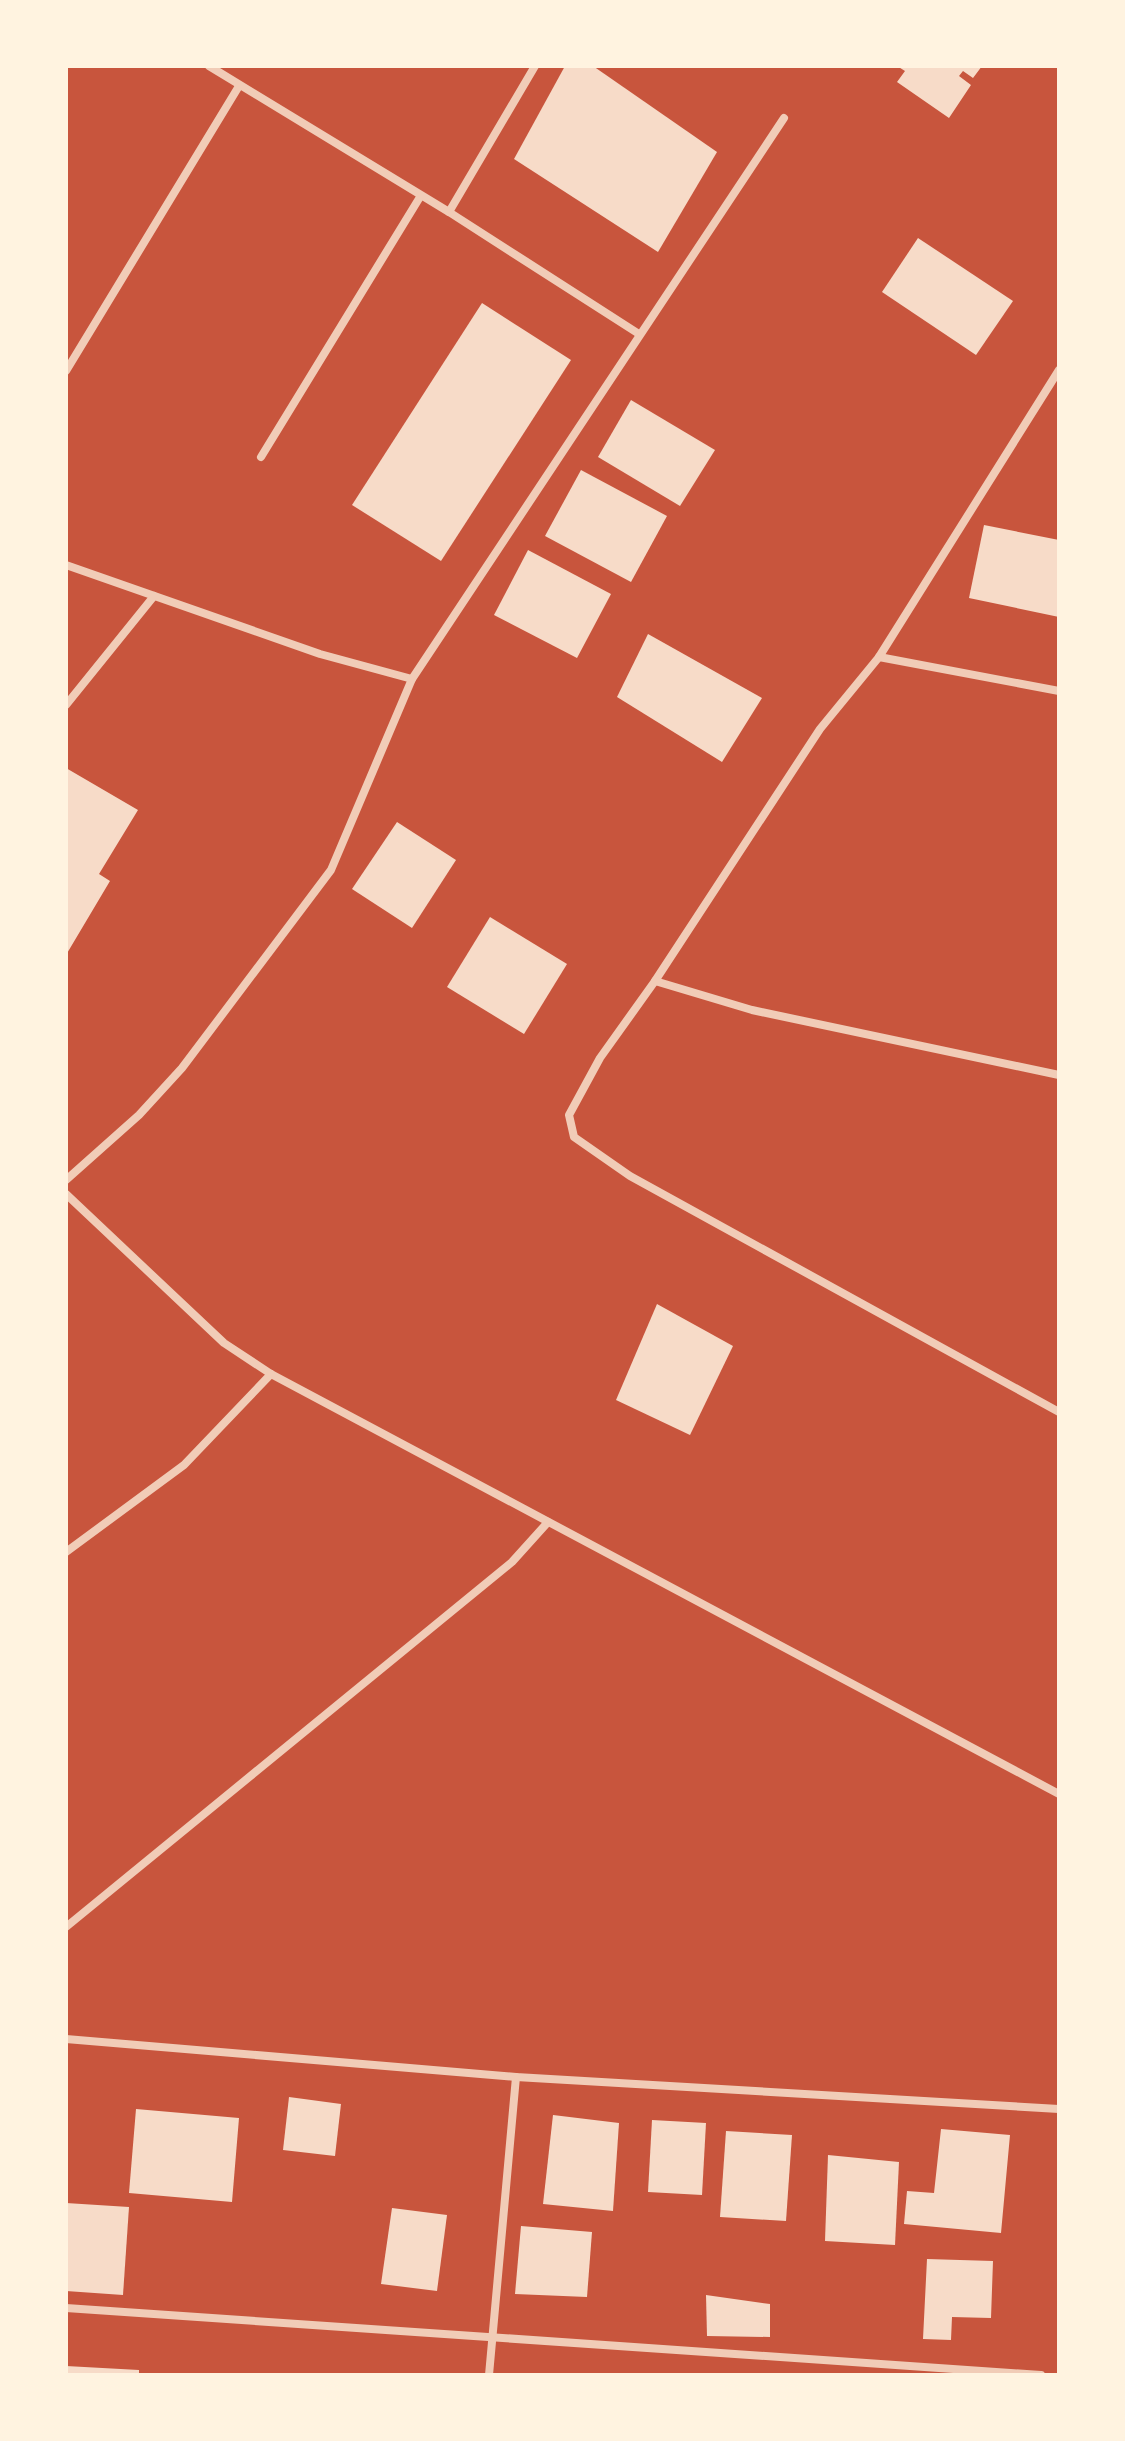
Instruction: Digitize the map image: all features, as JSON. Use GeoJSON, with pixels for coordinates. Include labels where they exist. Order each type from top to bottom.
{"type":"FeatureCollection","features":[{"type":"Feature","properties":{"kind":"street"},"geometry":{"type":"LineString","coordinates":[[209,66],[449,212],[639,334]]}},
{"type":"Feature","properties":{"kind":"street"},"geometry":{"type":"LineString","coordinates":[[449,212],[535,66]]}},
{"type":"Feature","properties":{"kind":"street"},"geometry":{"type":"LineString","coordinates":[[66,371],[239,86]]}},
{"type":"Feature","properties":{"kind":"street"},"geometry":{"type":"LineString","coordinates":[[66,1180],[139,1115],[182,1068],[331,870],[412,679],[545,483],[639,334],[784,118]]}},
{"type":"Feature","properties":{"kind":"street"},"geometry":{"type":"LineString","coordinates":[[261,457],[420,197]]}},
{"type":"Feature","properties":{"kind":"street"},"geometry":{"type":"LineString","coordinates":[[1059,370],[879,657],[820,729],[655,981],[600,1058],[569,1115],[574,1137],[630,1176],[1059,1412]]}},
{"type":"Feature","properties":{"kind":"street"},"geometry":{"type":"LineString","coordinates":[[66,565],[320,654],[412,679]]}},
{"type":"Feature","properties":{"kind":"street"},"geometry":{"type":"LineString","coordinates":[[66,705],[154,596]]}},
{"type":"Feature","properties":{"kind":"street"},"geometry":{"type":"LineString","coordinates":[[879,657],[1059,691]]}},
{"type":"Feature","properties":{"kind":"street"},"geometry":{"type":"LineString","coordinates":[[655,981],[752,1010],[1059,1075]]}},
{"type":"Feature","properties":{"kind":"street"},"geometry":{"type":"LineString","coordinates":[[66,1194],[224,1343],[271,1374],[1059,1794]]}},
{"type":"Feature","properties":{"kind":"street"},"geometry":{"type":"LineString","coordinates":[[66,1552],[184,1465],[271,1374]]}},
{"type":"Feature","properties":{"kind":"street"},"geometry":{"type":"LineString","coordinates":[[66,1927],[512,1562],[548,1522]]}},
{"type":"Feature","properties":{"kind":"street"},"geometry":{"type":"LineString","coordinates":[[66,2039],[516,2077],[1059,2109]]}},
{"type":"Feature","properties":{"kind":"street"},"geometry":{"type":"LineString","coordinates":[[489,2375],[516,2077]]}},
{"type":"Feature","properties":{"kind":"street"},"geometry":{"type":"LineString","coordinates":[[66,2308],[1041,2375]]}},
{"type":"Feature","properties":{"kind":"building"},"geometry":{"type":"Polygon","coordinates":[[[565,66],[593,66],[717,152],[658,252],[514,159],[565,66]]]}},
{"type":"Feature","properties":{"kind":"building"},"geometry":{"type":"Polygon","coordinates":[[[897,66],[982,66],[973,78],[963,71],[959,76],[971,85],[949,118],[897,82],[905,71],[897,66]]]}},
{"type":"Feature","properties":{"kind":"building"},"geometry":{"type":"Polygon","coordinates":[[[918,238],[1013,301],[976,355],[882,292],[918,238]]]}},
{"type":"Feature","properties":{"kind":"building"},"geometry":{"type":"Polygon","coordinates":[[[482,303],[571,360],[441,561],[352,505],[482,303]]]}},
{"type":"Feature","properties":{"kind":"building"},"geometry":{"type":"Polygon","coordinates":[[[631,400],[715,450],[680,506],[598,457],[631,400]]]}},
{"type":"Feature","properties":{"kind":"building"},"geometry":{"type":"Polygon","coordinates":[[[581,470],[667,516],[631,582],[545,536],[581,470]]]}},
{"type":"Feature","properties":{"kind":"building"},"geometry":{"type":"Polygon","coordinates":[[[984,525],[1059,540],[1059,617],[969,598],[984,525]]]}},
{"type":"Feature","properties":{"kind":"building"},"geometry":{"type":"Polygon","coordinates":[[[528,550],[611,594],[577,658],[494,615],[528,550]]]}},
{"type":"Feature","properties":{"kind":"building"},"geometry":{"type":"Polygon","coordinates":[[[648,634],[762,698],[722,762],[617,697],[648,634]]]}},
{"type":"Feature","properties":{"kind":"building"},"geometry":{"type":"Polygon","coordinates":[[[66,768],[138,810],[99,874],[110,881],[66,955],[66,768]]]}},
{"type":"Feature","properties":{"kind":"building"},"geometry":{"type":"Polygon","coordinates":[[[397,822],[456,860],[412,928],[352,889],[397,822]]]}},
{"type":"Feature","properties":{"kind":"building"},"geometry":{"type":"Polygon","coordinates":[[[490,917],[567,964],[524,1034],[447,987],[490,917]]]}},
{"type":"Feature","properties":{"kind":"building"},"geometry":{"type":"Polygon","coordinates":[[[657,1304],[733,1346],[690,1435],[616,1400],[657,1304]]]}},
{"type":"Feature","properties":{"kind":"building"},"geometry":{"type":"Polygon","coordinates":[[[289,2097],[341,2104],[335,2156],[283,2150],[289,2097]]]}},
{"type":"Feature","properties":{"kind":"building"},"geometry":{"type":"Polygon","coordinates":[[[136,2109],[239,2118],[232,2202],[129,2193],[136,2109]]]}},
{"type":"Feature","properties":{"kind":"building"},"geometry":{"type":"Polygon","coordinates":[[[553,2115],[619,2123],[613,2211],[543,2204],[553,2115]]]}},
{"type":"Feature","properties":{"kind":"building"},"geometry":{"type":"Polygon","coordinates":[[[652,2120],[706,2123],[702,2195],[648,2192],[652,2120]]]}},
{"type":"Feature","properties":{"kind":"building"},"geometry":{"type":"Polygon","coordinates":[[[941,2129],[1010,2135],[1001,2233],[904,2224],[907,2191],[934,2193],[941,2129]]]}},
{"type":"Feature","properties":{"kind":"building"},"geometry":{"type":"Polygon","coordinates":[[[726,2131],[792,2135],[786,2221],[720,2217],[726,2131]]]}},
{"type":"Feature","properties":{"kind":"building"},"geometry":{"type":"Polygon","coordinates":[[[828,2155],[899,2162],[895,2245],[825,2241],[828,2155]]]}},
{"type":"Feature","properties":{"kind":"building"},"geometry":{"type":"Polygon","coordinates":[[[66,2203],[129,2207],[123,2295],[66,2291],[66,2203]]]}},
{"type":"Feature","properties":{"kind":"building"},"geometry":{"type":"Polygon","coordinates":[[[392,2208],[447,2215],[437,2291],[381,2284],[392,2208]]]}},
{"type":"Feature","properties":{"kind":"building"},"geometry":{"type":"Polygon","coordinates":[[[521,2226],[592,2232],[587,2297],[515,2294],[521,2226]]]}},
{"type":"Feature","properties":{"kind":"building"},"geometry":{"type":"Polygon","coordinates":[[[927,2259],[993,2261],[991,2318],[952,2317],[951,2340],[923,2339],[927,2259]]]}},
{"type":"Feature","properties":{"kind":"building"},"geometry":{"type":"Polygon","coordinates":[[[706,2295],[770,2304],[770,2337],[707,2336],[706,2295]]]}},
{"type":"Feature","properties":{"kind":"building"},"geometry":{"type":"Polygon","coordinates":[[[66,2366],[139,2370],[139,2375],[66,2375],[66,2366]]]}}]}
